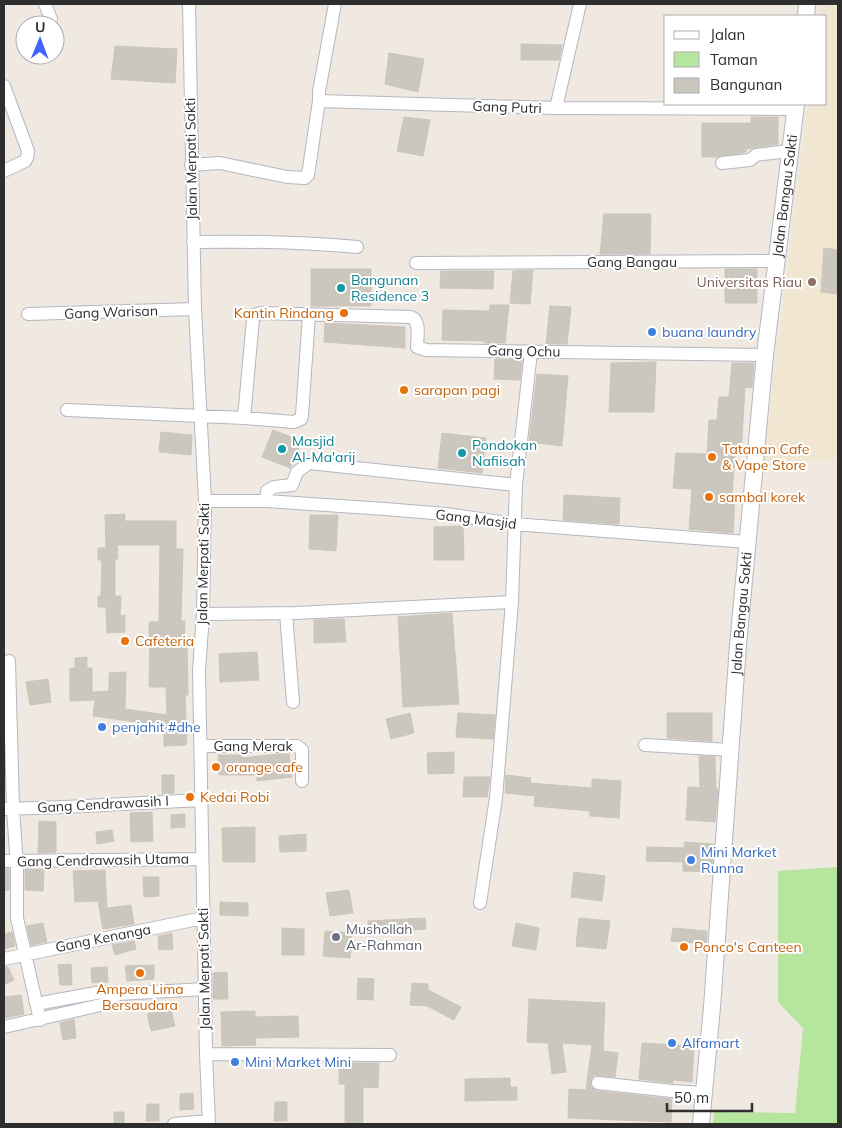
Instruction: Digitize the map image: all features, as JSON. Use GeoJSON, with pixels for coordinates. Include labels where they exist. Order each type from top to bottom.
{"type":"FeatureCollection","features":[{"type":"Feature","properties":{"kind":"street","name":"Jalan Merpati Sakti"},"geometry":{"type":"LineString","coordinates":[[189,4],[194,309],[205,502],[203,614],[199,671],[204,990],[209,1122]]}},
{"type":"Feature","properties":{"kind":"street"},"geometry":{"type":"LineString","coordinates":[[191,165],[220,163],[286,177],[305,178],[308,175],[319,91],[335,4]]}},
{"type":"Feature","properties":{"kind":"street"},"geometry":{"type":"LineString","coordinates":[[556,108],[580,4]]}},
{"type":"Feature","properties":{"kind":"street"},"geometry":{"type":"LineString","coordinates":[[4,86],[28,151],[27,158],[20,165],[4,170]]}},
{"type":"Feature","properties":{"kind":"street","name":"Gang Putri"},"geometry":{"type":"LineString","coordinates":[[319,101],[556,108],[795,106]]}},
{"type":"Feature","properties":{"kind":"street","name":"Jalan Bangau Sakti"},"geometry":{"type":"LineString","coordinates":[[702,1124],[747,542],[765,355],[795,106]]}},
{"type":"Feature","properties":{"kind":"street"},"geometry":{"type":"LineString","coordinates":[[722,163],[750,160],[756,154],[789,151]]}},
{"type":"Feature","properties":{"kind":"street"},"geometry":{"type":"LineString","coordinates":[[193,242],[304,242],[357,247]]}},
{"type":"Feature","properties":{"kind":"street","name":"Gang Bangau"},"geometry":{"type":"LineString","coordinates":[[416,263],[777,261]]}},
{"type":"Feature","properties":{"kind":"street","name":"Gang Warisan"},"geometry":{"type":"LineString","coordinates":[[28,314],[194,309]]}},
{"type":"Feature","properties":{"kind":"street"},"geometry":{"type":"LineString","coordinates":[[67,410],[294,422],[301,419],[302,415],[309,315],[261,313],[255,315],[253,319],[244,418]]}},
{"type":"Feature","properties":{"kind":"street","name":"Gang Ochu"},"geometry":{"type":"LineString","coordinates":[[309,315],[411,317],[417,322],[417,347],[426,350],[765,355]]}},
{"type":"Feature","properties":{"kind":"street"},"geometry":{"type":"LineString","coordinates":[[480,902],[496,798],[512,602],[516,485],[531,352]]}},
{"type":"Feature","properties":{"kind":"street"},"geometry":{"type":"LineString","coordinates":[[266,501],[267,491],[274,487],[292,485],[297,472],[309,463],[516,485]]}},
{"type":"Feature","properties":{"kind":"street","name":"Gang Masjid"},"geometry":{"type":"LineString","coordinates":[[205,502],[266,501],[446,514],[514,524],[747,542]]}},
{"type":"Feature","properties":{"kind":"street"},"geometry":{"type":"LineString","coordinates":[[203,614],[286,613],[512,602]]}},
{"type":"Feature","properties":{"kind":"street"},"geometry":{"type":"LineString","coordinates":[[286,613],[293,702]]}},
{"type":"Feature","properties":{"kind":"street"},"geometry":{"type":"LineString","coordinates":[[6,662],[8,808],[17,861],[17,918],[40,1020]]}},
{"type":"Feature","properties":{"kind":"street"},"geometry":{"type":"LineString","coordinates":[[645,745],[730,750]]}},
{"type":"Feature","properties":{"kind":"street","name":"Gang Merak"},"geometry":{"type":"LineString","coordinates":[[201,746],[297,746],[302,750],[302,781]]}},
{"type":"Feature","properties":{"kind":"street","name":"Gang Cendrawasih I"},"geometry":{"type":"LineString","coordinates":[[8,808],[201,800]]}},
{"type":"Feature","properties":{"kind":"street","name":"Gang Cendrawasih Utama"},"geometry":{"type":"LineString","coordinates":[[4,861],[202,859]]}},
{"type":"Feature","properties":{"kind":"street"},"geometry":{"type":"LineString","coordinates":[[4,918],[17,918]]}},
{"type":"Feature","properties":{"kind":"street","name":"Gang Kenanga"},"geometry":{"type":"LineString","coordinates":[[4,959],[203,918]]}},
{"type":"Feature","properties":{"kind":"street"},"geometry":{"type":"LineString","coordinates":[[36,1004],[106,992],[118,994],[204,990]]}},
{"type":"Feature","properties":{"kind":"street"},"geometry":{"type":"LineString","coordinates":[[4,1027],[105,1004],[118,994]]}},
{"type":"Feature","properties":{"kind":"street"},"geometry":{"type":"LineString","coordinates":[[206,1054],[390,1054]]}},
{"type":"Feature","properties":{"kind":"street"},"geometry":{"type":"LineString","coordinates":[[598,1083],[704,1093]]}},
{"type":"Feature","properties":{"kind":"street"},"geometry":{"type":"LineString","coordinates":[[174,1124],[209,1122]]}},
{"type":"Feature","properties":{"kind":"shaded area","name":"Universitas Riau"},"geometry":{"type":"Polygon","coordinates":[[[820,4],[838,4],[838,462],[764,460],[808,105],[827,105],[827,15],[819,15],[820,4]]]}},
{"type":"Feature","properties":{"kind":"green space"},"geometry":{"type":"Polygon","coordinates":[[[838,867],[838,1124],[713,1124],[714,1112],[795,1113],[803,1028],[778,1002],[778,871],[838,867]]]}},
{"type":"Feature","properties":{"kind":"building"},"geometry":{"type":"Polygon","coordinates":[[[521,44],[562,45],[559,60],[521,60],[521,44]]]}},
{"type":"Feature","properties":{"kind":"building"},"geometry":{"type":"Polygon","coordinates":[[[115,46],[177,49],[175,83],[111,79],[115,46]]]}},
{"type":"Feature","properties":{"kind":"building"},"geometry":{"type":"Polygon","coordinates":[[[389,53],[424,59],[418,92],[385,84],[389,53]]]}},
{"type":"Feature","properties":{"kind":"building"},"geometry":{"type":"Polygon","coordinates":[[[404,117],[430,120],[423,156],[397,151],[404,117]]]}},
{"type":"Feature","properties":{"kind":"building"},"geometry":{"type":"Polygon","coordinates":[[[751,117],[778,117],[778,144],[746,149],[746,152],[717,157],[702,157],[702,123],[751,123],[751,117]]]}},
{"type":"Feature","properties":{"kind":"building"},"geometry":{"type":"Polygon","coordinates":[[[604,214],[651,214],[650,254],[600,254],[604,214]]]}},
{"type":"Feature","properties":{"kind":"building"},"geometry":{"type":"Polygon","coordinates":[[[824,248],[838,250],[838,294],[821,292],[824,248]]]}},
{"type":"Feature","properties":{"kind":"building","name":"Bangunan Residence 3"},"geometry":{"type":"Polygon","coordinates":[[[311,269],[371,269],[371,306],[311,306],[311,269]]]}},
{"type":"Feature","properties":{"kind":"building"},"geometry":{"type":"Polygon","coordinates":[[[725,269],[757,269],[757,303],[725,303],[725,269]]]}},
{"type":"Feature","properties":{"kind":"building"},"geometry":{"type":"Polygon","coordinates":[[[533,270],[530,304],[510,303],[513,271],[533,270]]]}},
{"type":"Feature","properties":{"kind":"building"},"geometry":{"type":"Polygon","coordinates":[[[441,271],[494,271],[493,289],[440,288],[441,271]]]}},
{"type":"Feature","properties":{"kind":"building"},"geometry":{"type":"Polygon","coordinates":[[[490,305],[509,305],[505,343],[442,340],[443,310],[489,311],[490,305]]]}},
{"type":"Feature","properties":{"kind":"building"},"geometry":{"type":"Polygon","coordinates":[[[550,306],[571,307],[567,344],[546,344],[550,306]]]}},
{"type":"Feature","properties":{"kind":"building"},"geometry":{"type":"Polygon","coordinates":[[[325,323],[405,327],[405,348],[324,342],[325,323]]]}},
{"type":"Feature","properties":{"kind":"building"},"geometry":{"type":"Polygon","coordinates":[[[495,359],[522,360],[520,380],[494,379],[495,359]]]}},
{"type":"Feature","properties":{"kind":"building"},"geometry":{"type":"Polygon","coordinates":[[[656,362],[654,412],[609,412],[611,363],[656,362]]]}},
{"type":"Feature","properties":{"kind":"building"},"geometry":{"type":"Polygon","coordinates":[[[732,363],[754,363],[752,388],[745,387],[741,454],[735,453],[732,496],[735,496],[733,533],[689,529],[692,489],[673,488],[676,453],[707,454],[709,420],[717,420],[719,397],[729,397],[732,363]]]}},
{"type":"Feature","properties":{"kind":"building"},"geometry":{"type":"Polygon","coordinates":[[[537,374],[568,376],[562,446],[529,442],[537,374]]]}},
{"type":"Feature","properties":{"kind":"building","name":"Masjid Al-Ma'arij"},"geometry":{"type":"Polygon","coordinates":[[[273,430],[302,441],[290,468],[262,457],[273,430]]]}},
{"type":"Feature","properties":{"kind":"building"},"geometry":{"type":"Polygon","coordinates":[[[161,432],[192,435],[191,455],[159,452],[161,432]]]}},
{"type":"Feature","properties":{"kind":"building","name":"Pondokan Nafiisah"},"geometry":{"type":"Polygon","coordinates":[[[442,433],[486,438],[482,473],[438,468],[442,433]]]}},
{"type":"Feature","properties":{"kind":"building"},"geometry":{"type":"Polygon","coordinates":[[[564,495],[620,498],[619,524],[563,520],[564,495]]]}},
{"type":"Feature","properties":{"kind":"building"},"geometry":{"type":"Polygon","coordinates":[[[125,514],[125,521],[176,521],[176,549],[183,549],[181,621],[185,621],[184,639],[187,639],[188,695],[185,695],[186,721],[188,721],[186,745],[164,746],[164,726],[93,716],[95,700],[70,701],[70,668],[75,668],[75,658],[87,657],[87,668],[92,668],[92,692],[109,691],[109,673],[126,672],[125,709],[167,715],[166,687],[149,687],[149,622],[159,622],[160,545],[117,545],[118,559],[115,559],[115,596],[121,596],[120,616],[125,615],[125,632],[107,633],[106,607],[98,607],[98,596],[101,596],[102,560],[98,560],[98,548],[106,548],[105,515],[125,514]]]}},
{"type":"Feature","properties":{"kind":"building"},"geometry":{"type":"Polygon","coordinates":[[[310,515],[338,515],[336,551],[309,549],[310,515]]]}},
{"type":"Feature","properties":{"kind":"building"},"geometry":{"type":"Polygon","coordinates":[[[463,526],[464,560],[434,560],[434,527],[463,526]]]}},
{"type":"Feature","properties":{"kind":"building"},"geometry":{"type":"Polygon","coordinates":[[[452,613],[459,704],[403,707],[398,617],[452,613]]]}},
{"type":"Feature","properties":{"kind":"building"},"geometry":{"type":"Polygon","coordinates":[[[344,619],[346,642],[314,643],[314,620],[344,619]]]}},
{"type":"Feature","properties":{"kind":"building"},"geometry":{"type":"Polygon","coordinates":[[[257,652],[259,680],[220,682],[219,654],[257,652]]]}},
{"type":"Feature","properties":{"kind":"building"},"geometry":{"type":"Polygon","coordinates":[[[48,679],[51,702],[30,705],[26,682],[48,679]]]}},
{"type":"Feature","properties":{"kind":"building"},"geometry":{"type":"Polygon","coordinates":[[[410,713],[414,733],[391,739],[386,719],[410,713]]]}},
{"type":"Feature","properties":{"kind":"building"},"geometry":{"type":"Polygon","coordinates":[[[458,713],[495,715],[493,739],[456,737],[458,713]]]}},
{"type":"Feature","properties":{"kind":"building"},"geometry":{"type":"Polygon","coordinates":[[[667,713],[712,713],[712,741],[667,738],[667,713]]]}},
{"type":"Feature","properties":{"kind":"building"},"geometry":{"type":"Polygon","coordinates":[[[454,752],[454,773],[428,774],[427,753],[454,752]]]}},
{"type":"Feature","properties":{"kind":"building"},"geometry":{"type":"Polygon","coordinates":[[[289,754],[292,777],[257,781],[257,775],[219,775],[218,755],[242,755],[242,758],[289,754]]]}},
{"type":"Feature","properties":{"kind":"building"},"geometry":{"type":"Polygon","coordinates":[[[699,756],[715,757],[716,789],[718,789],[715,822],[686,820],[688,787],[700,788],[699,756]]]}},
{"type":"Feature","properties":{"kind":"building"},"geometry":{"type":"Polygon","coordinates":[[[162,775],[174,775],[174,793],[162,794],[162,775]]]}},
{"type":"Feature","properties":{"kind":"building"},"geometry":{"type":"Polygon","coordinates":[[[506,775],[531,778],[530,783],[592,788],[592,779],[621,781],[619,818],[590,816],[590,811],[534,806],[535,796],[505,793],[506,775]]]}},
{"type":"Feature","properties":{"kind":"building"},"geometry":{"type":"Polygon","coordinates":[[[464,777],[490,777],[487,797],[463,797],[464,777]]]}},
{"type":"Feature","properties":{"kind":"building"},"geometry":{"type":"Polygon","coordinates":[[[152,812],[153,841],[131,842],[130,813],[152,812]]]}},
{"type":"Feature","properties":{"kind":"building"},"geometry":{"type":"Polygon","coordinates":[[[185,814],[185,827],[171,828],[171,815],[185,814]]]}},
{"type":"Feature","properties":{"kind":"building"},"geometry":{"type":"Polygon","coordinates":[[[39,821],[56,822],[56,852],[38,853],[39,821]]]}},
{"type":"Feature","properties":{"kind":"building"},"geometry":{"type":"Polygon","coordinates":[[[255,827],[255,862],[223,862],[222,828],[255,827]]]}},
{"type":"Feature","properties":{"kind":"building"},"geometry":{"type":"Polygon","coordinates":[[[112,830],[114,841],[97,844],[96,832],[112,830]]]}},
{"type":"Feature","properties":{"kind":"building"},"geometry":{"type":"Polygon","coordinates":[[[306,834],[306,851],[280,852],[279,836],[306,834]]]}},
{"type":"Feature","properties":{"kind":"building"},"geometry":{"type":"Polygon","coordinates":[[[685,842],[714,844],[712,872],[683,871],[683,862],[646,861],[647,847],[684,848],[685,842]]]}},
{"type":"Feature","properties":{"kind":"building"},"geometry":{"type":"Polygon","coordinates":[[[4,869],[9,869],[9,890],[4,891],[4,869]]]}},
{"type":"Feature","properties":{"kind":"building"},"geometry":{"type":"Polygon","coordinates":[[[25,869],[44,869],[43,891],[25,890],[25,869]]]}},
{"type":"Feature","properties":{"kind":"building"},"geometry":{"type":"Polygon","coordinates":[[[105,870],[107,908],[131,905],[134,924],[103,929],[98,901],[75,902],[73,871],[105,870]]]}},
{"type":"Feature","properties":{"kind":"building"},"geometry":{"type":"Polygon","coordinates":[[[574,872],[605,876],[602,901],[571,897],[574,872]]]}},
{"type":"Feature","properties":{"kind":"building"},"geometry":{"type":"Polygon","coordinates":[[[143,877],[159,877],[159,896],[144,897],[143,877]]]}},
{"type":"Feature","properties":{"kind":"building"},"geometry":{"type":"Polygon","coordinates":[[[349,890],[353,913],[330,916],[326,893],[349,890]]]}},
{"type":"Feature","properties":{"kind":"building"},"geometry":{"type":"Polygon","coordinates":[[[220,902],[248,903],[248,916],[220,915],[220,902]]]}},
{"type":"Feature","properties":{"kind":"building"},"geometry":{"type":"Polygon","coordinates":[[[425,918],[426,929],[369,933],[368,921],[425,918]]]}},
{"type":"Feature","properties":{"kind":"building"},"geometry":{"type":"Polygon","coordinates":[[[579,918],[610,921],[606,949],[576,946],[579,918]]]}},
{"type":"Feature","properties":{"kind":"building"},"geometry":{"type":"Polygon","coordinates":[[[43,923],[47,942],[31,945],[27,926],[43,923]]]}},
{"type":"Feature","properties":{"kind":"building"},"geometry":{"type":"Polygon","coordinates":[[[516,923],[539,928],[536,950],[512,946],[516,923]]]}},
{"type":"Feature","properties":{"kind":"building"},"geometry":{"type":"Polygon","coordinates":[[[282,928],[304,929],[304,955],[282,955],[282,928]]]}},
{"type":"Feature","properties":{"kind":"building"},"geometry":{"type":"Polygon","coordinates":[[[673,928],[707,931],[706,944],[671,941],[673,928]]]}},
{"type":"Feature","properties":{"kind":"building"},"geometry":{"type":"Polygon","coordinates":[[[325,931],[352,933],[350,958],[323,956],[325,931]]]}},
{"type":"Feature","properties":{"kind":"building"},"geometry":{"type":"Polygon","coordinates":[[[12,932],[15,946],[4,949],[4,934],[12,932]]]}},
{"type":"Feature","properties":{"kind":"building"},"geometry":{"type":"Polygon","coordinates":[[[172,933],[173,949],[159,950],[158,936],[172,933]]]}},
{"type":"Feature","properties":{"kind":"building"},"geometry":{"type":"Polygon","coordinates":[[[134,941],[136,949],[115,955],[112,945],[134,941]]]}},
{"type":"Feature","properties":{"kind":"building"},"geometry":{"type":"Polygon","coordinates":[[[71,964],[72,985],[60,985],[58,965],[71,964]]]}},
{"type":"Feature","properties":{"kind":"building","name":"Ampera Lima Bersaudara"},"geometry":{"type":"Polygon","coordinates":[[[154,965],[154,979],[127,981],[125,966],[154,965]]]}},
{"type":"Feature","properties":{"kind":"building"},"geometry":{"type":"Polygon","coordinates":[[[4,967],[8,967],[14,980],[4,985],[4,967]]]}},
{"type":"Feature","properties":{"kind":"building"},"geometry":{"type":"Polygon","coordinates":[[[107,967],[108,982],[92,983],[91,968],[107,967]]]}},
{"type":"Feature","properties":{"kind":"building"},"geometry":{"type":"Polygon","coordinates":[[[227,972],[228,999],[213,999],[213,973],[227,972]]]}},
{"type":"Feature","properties":{"kind":"building"},"geometry":{"type":"Polygon","coordinates":[[[358,978],[374,979],[373,1000],[357,999],[358,978]]]}},
{"type":"Feature","properties":{"kind":"building"},"geometry":{"type":"Polygon","coordinates":[[[412,983],[428,984],[428,990],[461,1007],[454,1020],[427,1006],[410,1005],[412,983]]]}},
{"type":"Feature","properties":{"kind":"building"},"geometry":{"type":"Polygon","coordinates":[[[21,995],[24,1014],[4,1018],[4,997],[21,995]]]}},
{"type":"Feature","properties":{"kind":"building"},"geometry":{"type":"Polygon","coordinates":[[[529,999],[605,1003],[603,1051],[618,1053],[615,1077],[595,1075],[591,1079],[591,1087],[597,1091],[672,1099],[671,1122],[568,1118],[569,1089],[586,1090],[592,1045],[562,1043],[566,1072],[552,1074],[548,1043],[527,1042],[529,999]]]}},
{"type":"Feature","properties":{"kind":"building"},"geometry":{"type":"Polygon","coordinates":[[[171,1009],[175,1026],[151,1031],[147,1014],[171,1009]]]}},
{"type":"Feature","properties":{"kind":"building"},"geometry":{"type":"Polygon","coordinates":[[[255,1011],[255,1017],[298,1016],[299,1037],[255,1038],[256,1045],[222,1046],[221,1012],[255,1011]]]}},
{"type":"Feature","properties":{"kind":"building"},"geometry":{"type":"Polygon","coordinates":[[[74,1019],[76,1038],[63,1040],[60,1023],[74,1019]]]}},
{"type":"Feature","properties":{"kind":"building"},"geometry":{"type":"Polygon","coordinates":[[[642,1043],[694,1046],[692,1082],[673,1080],[673,1083],[639,1079],[642,1043]]]}},
{"type":"Feature","properties":{"kind":"building"},"geometry":{"type":"Polygon","coordinates":[[[339,1063],[379,1063],[378,1088],[363,1087],[363,1124],[345,1124],[345,1084],[339,1084],[339,1063]]]}},
{"type":"Feature","properties":{"kind":"building"},"geometry":{"type":"Polygon","coordinates":[[[510,1078],[510,1087],[517,1087],[517,1100],[465,1101],[465,1079],[510,1078]]]}},
{"type":"Feature","properties":{"kind":"building"},"geometry":{"type":"Polygon","coordinates":[[[193,1093],[194,1109],[180,1110],[180,1094],[193,1093]]]}},
{"type":"Feature","properties":{"kind":"building"},"geometry":{"type":"Polygon","coordinates":[[[275,1102],[287,1102],[287,1121],[274,1121],[275,1102]]]}},
{"type":"Feature","properties":{"kind":"building"},"geometry":{"type":"Polygon","coordinates":[[[147,1104],[159,1104],[159,1121],[146,1121],[147,1104]]]}},
{"type":"Feature","properties":{"kind":"building"},"geometry":{"type":"Polygon","coordinates":[[[114,1112],[124,1112],[124,1124],[114,1124],[114,1112]]]}},
{"type":"Feature","properties":{"kind":"place","name":"Universitas Riau"},"geometry":{"type":"Point","coordinates":[812,282]}},
{"type":"Feature","properties":{"kind":"place","name":"Bangunan Residence 3"},"geometry":{"type":"Point","coordinates":[341,288]}},
{"type":"Feature","properties":{"kind":"place","name":"Kantin Rindang"},"geometry":{"type":"Point","coordinates":[344,313]}},
{"type":"Feature","properties":{"kind":"place","name":"buana laundry"},"geometry":{"type":"Point","coordinates":[652,332]}},
{"type":"Feature","properties":{"kind":"place","name":"sarapan pagi"},"geometry":{"type":"Point","coordinates":[404,390]}},
{"type":"Feature","properties":{"kind":"place","name":"Masjid Al-Ma'arij"},"geometry":{"type":"Point","coordinates":[282,449]}},
{"type":"Feature","properties":{"kind":"place","name":"Pondokan Nafiisah"},"geometry":{"type":"Point","coordinates":[462,453]}},
{"type":"Feature","properties":{"kind":"place","name":"Tatanan Cafe & Vape Store"},"geometry":{"type":"Point","coordinates":[712,457]}},
{"type":"Feature","properties":{"kind":"place","name":"sambal korek"},"geometry":{"type":"Point","coordinates":[709,497]}},
{"type":"Feature","properties":{"kind":"place","name":"Cafeteria"},"geometry":{"type":"Point","coordinates":[125,641]}},
{"type":"Feature","properties":{"kind":"place","name":"penjahit #dhe"},"geometry":{"type":"Point","coordinates":[102,727]}},
{"type":"Feature","properties":{"kind":"place","name":"orange cafe"},"geometry":{"type":"Point","coordinates":[216,767]}},
{"type":"Feature","properties":{"kind":"place","name":"Kedai Robi"},"geometry":{"type":"Point","coordinates":[190,797]}},
{"type":"Feature","properties":{"kind":"place","name":"Mini Market Runna"},"geometry":{"type":"Point","coordinates":[691,860]}},
{"type":"Feature","properties":{"kind":"place","name":"Mushollah Ar-Rahman"},"geometry":{"type":"Point","coordinates":[336,937]}},
{"type":"Feature","properties":{"kind":"place","name":"Ponco's Canteen"},"geometry":{"type":"Point","coordinates":[684,947]}},
{"type":"Feature","properties":{"kind":"place","name":"Ampera Lima Bersaudara"},"geometry":{"type":"Point","coordinates":[140,973]}},
{"type":"Feature","properties":{"kind":"place","name":"Alfamart"},"geometry":{"type":"Point","coordinates":[672,1043]}},
{"type":"Feature","properties":{"kind":"place","name":"Mini Market Mini"},"geometry":{"type":"Point","coordinates":[235,1062]}}]}
